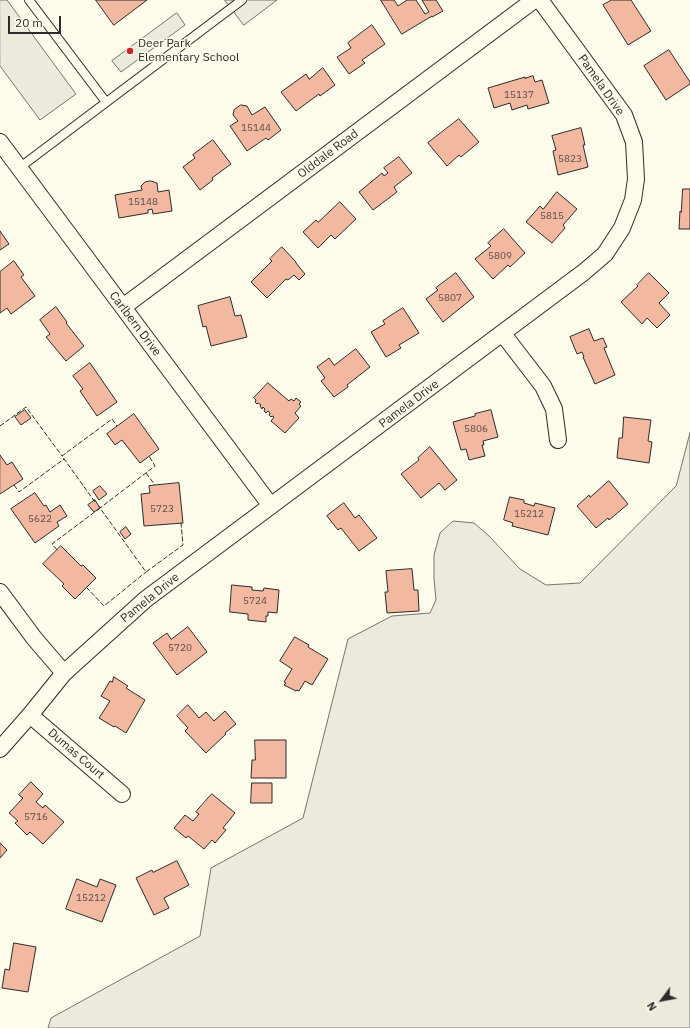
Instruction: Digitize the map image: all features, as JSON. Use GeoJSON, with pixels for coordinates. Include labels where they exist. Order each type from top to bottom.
{"type":"FeatureCollection","features":[{"type":"Feature","properties":{"kind":"street","name":"Olddale Road"},"geometry":{"type":"LineString","coordinates":[[123,307],[534,0]]}},
{"type":"Feature","properties":{"kind":"street","name":"Pamela Drive"},"geometry":{"type":"LineString","coordinates":[[0,749],[64,673],[146,599],[503,334],[584,272],[605,254],[622,228],[633,200],[636,179],[634,142],[624,115],[540,0]]}},
{"type":"Feature","properties":{"kind":"street","name":"Carlbern Drive"},"geometry":{"type":"LineString","coordinates":[[0,142],[271,506]]}},
{"type":"Feature","properties":{"kind":"street"},"geometry":{"type":"LineString","coordinates":[[503,334],[543,386],[554,409],[558,440]]}},
{"type":"Feature","properties":{"kind":"street"},"geometry":{"type":"LineString","coordinates":[[0,592],[34,638],[64,673]]}},
{"type":"Feature","properties":{"kind":"street","name":"Dumas Court"},"geometry":{"type":"LineString","coordinates":[[30,715],[122,794]]}},
{"type":"Feature","properties":{"kind":"lane"},"geometry":{"type":"LineString","coordinates":[[29,0],[106,102]]}},
{"type":"Feature","properties":{"kind":"lane"},"geometry":{"type":"LineString","coordinates":[[19,168],[242,0]]}},
{"type":"Feature","properties":{"kind":"shaded area"},"geometry":{"type":"Polygon","coordinates":[[[0,0],[7,0],[76,94],[40,120],[0,66],[0,0]]]}},
{"type":"Feature","properties":{"kind":"shaded area"},"geometry":{"type":"Polygon","coordinates":[[[225,0],[277,0],[244,25],[225,0]]]}},
{"type":"Feature","properties":{"kind":"shaded area"},"geometry":{"type":"Polygon","coordinates":[[[177,13],[185,25],[121,72],[112,61],[177,13]]]}},
{"type":"Feature","properties":{"kind":"shaded area"},"geometry":{"type":"Polygon","coordinates":[[[690,433],[690,1028],[48,1028],[51,1018],[200,936],[211,868],[303,818],[348,639],[392,616],[430,613],[436,600],[434,555],[440,533],[453,521],[474,523],[489,536],[520,569],[546,585],[580,583],[676,486],[690,433]]]}},
{"type":"Feature","properties":{"kind":"building"},"geometry":{"type":"Polygon","coordinates":[[[96,0],[147,0],[114,25],[96,0]]]}},
{"type":"Feature","properties":{"kind":"building"},"geometry":{"type":"Polygon","coordinates":[[[381,0],[394,0],[398,6],[407,0],[416,0],[425,14],[429,12],[422,0],[436,0],[443,11],[402,34],[381,0]]]}},
{"type":"Feature","properties":{"kind":"building"},"geometry":{"type":"Polygon","coordinates":[[[612,0],[631,0],[651,31],[628,45],[603,5],[612,0]]]}},
{"type":"Feature","properties":{"kind":"building"},"geometry":{"type":"Polygon","coordinates":[[[372,25],[385,44],[362,60],[365,63],[349,74],[337,57],[351,48],[348,43],[372,25]]]}},
{"type":"Feature","properties":{"kind":"building"},"geometry":{"type":"Polygon","coordinates":[[[669,50],[690,84],[666,100],[644,66],[669,50]]]}},
{"type":"Feature","properties":{"kind":"building"},"geometry":{"type":"Polygon","coordinates":[[[323,68],[335,85],[320,96],[319,94],[296,111],[281,92],[306,74],[309,79],[323,68]]]}},
{"type":"Feature","properties":{"kind":"building"},"geometry":{"type":"Polygon","coordinates":[[[533,76],[535,82],[542,80],[549,103],[528,109],[527,105],[512,110],[510,103],[494,108],[488,88],[533,76]]]}},
{"type":"Feature","properties":{"kind":"building"},"geometry":{"type":"Polygon","coordinates":[[[241,105],[247,106],[252,115],[265,107],[281,130],[268,140],[266,138],[247,151],[230,126],[238,121],[233,115],[234,110],[241,105]]]}},
{"type":"Feature","properties":{"kind":"building"},"geometry":{"type":"Polygon","coordinates":[[[459,119],[479,142],[461,157],[459,155],[447,166],[428,143],[459,119]]]}},
{"type":"Feature","properties":{"kind":"building"},"geometry":{"type":"Polygon","coordinates":[[[581,128],[588,167],[558,175],[553,151],[556,150],[552,136],[581,128]]]}},
{"type":"Feature","properties":{"kind":"building"},"geometry":{"type":"Polygon","coordinates":[[[213,140],[231,164],[212,178],[213,180],[200,190],[183,167],[195,158],[193,155],[213,140]]]}},
{"type":"Feature","properties":{"kind":"building"},"geometry":{"type":"Polygon","coordinates":[[[399,157],[412,173],[394,187],[397,192],[373,210],[359,192],[382,173],[384,176],[388,173],[384,168],[399,157]]]}},
{"type":"Feature","properties":{"kind":"building"},"geometry":{"type":"Polygon","coordinates":[[[151,181],[157,183],[158,192],[169,190],[172,211],[153,214],[152,209],[148,210],[148,213],[119,218],[115,195],[142,190],[141,186],[145,182],[151,181]]]}},
{"type":"Feature","properties":{"kind":"building"},"geometry":{"type":"Polygon","coordinates":[[[683,189],[690,189],[690,229],[679,229],[683,189]]]}},
{"type":"Feature","properties":{"kind":"building"},"geometry":{"type":"Polygon","coordinates":[[[557,192],[577,209],[563,225],[565,228],[552,243],[526,222],[540,206],[543,209],[557,192]]]}},
{"type":"Feature","properties":{"kind":"building"},"geometry":{"type":"Polygon","coordinates":[[[340,202],[356,219],[335,239],[331,235],[318,248],[303,232],[316,220],[318,222],[340,202]]]}},
{"type":"Feature","properties":{"kind":"building"},"geometry":{"type":"Polygon","coordinates":[[[504,229],[525,253],[510,267],[508,265],[493,279],[475,259],[491,246],[488,243],[504,229]]]}},
{"type":"Feature","properties":{"kind":"building"},"geometry":{"type":"Polygon","coordinates":[[[0,231],[9,244],[0,250],[0,231]]]}},
{"type":"Feature","properties":{"kind":"building"},"geometry":{"type":"Polygon","coordinates":[[[282,247],[305,274],[299,280],[294,275],[288,280],[286,279],[267,298],[251,282],[272,261],[270,259],[282,247]]]}},
{"type":"Feature","properties":{"kind":"building"},"geometry":{"type":"Polygon","coordinates":[[[14,261],[24,275],[21,277],[35,296],[11,314],[7,308],[0,313],[0,272],[14,261]]]}},
{"type":"Feature","properties":{"kind":"building"},"geometry":{"type":"Polygon","coordinates":[[[456,273],[474,297],[443,322],[426,299],[438,290],[436,288],[456,273]]]}},
{"type":"Feature","properties":{"kind":"building"},"geometry":{"type":"Polygon","coordinates":[[[649,273],[669,293],[659,303],[670,315],[657,328],[647,318],[642,324],[621,302],[649,273]]]}},
{"type":"Feature","properties":{"kind":"building"},"geometry":{"type":"Polygon","coordinates":[[[230,297],[235,316],[241,315],[247,337],[211,346],[206,326],[203,327],[198,306],[230,297]]]}},
{"type":"Feature","properties":{"kind":"building"},"geometry":{"type":"Polygon","coordinates":[[[56,307],[67,322],[66,323],[84,346],[66,361],[46,337],[50,334],[40,320],[56,307]]]}},
{"type":"Feature","properties":{"kind":"building"},"geometry":{"type":"Polygon","coordinates":[[[403,308],[419,333],[399,345],[401,348],[386,357],[371,332],[385,324],[383,321],[403,308]]]}},
{"type":"Feature","properties":{"kind":"building"},"geometry":{"type":"Polygon","coordinates":[[[589,329],[594,341],[603,338],[607,347],[604,348],[615,375],[595,384],[582,352],[577,354],[570,337],[589,329]]]}},
{"type":"Feature","properties":{"kind":"building"},"geometry":{"type":"Polygon","coordinates":[[[356,349],[370,367],[347,385],[348,387],[334,397],[321,381],[325,378],[317,367],[329,358],[334,365],[356,349]]]}},
{"type":"Feature","properties":{"kind":"building"},"geometry":{"type":"Polygon","coordinates":[[[90,363],[117,402],[97,416],[80,391],[83,389],[73,376],[90,363]]]}},
{"type":"Feature","properties":{"kind":"building"},"geometry":{"type":"Polygon","coordinates":[[[268,383],[289,401],[291,399],[294,401],[296,398],[301,402],[299,404],[301,406],[295,413],[299,418],[285,433],[271,421],[274,417],[271,417],[268,411],[266,413],[264,411],[265,409],[263,407],[262,409],[260,406],[261,405],[255,402],[256,400],[254,398],[268,383]]]}},
{"type":"Feature","properties":{"kind":"building"},"geometry":{"type":"Polygon","coordinates":[[[25,410],[31,418],[21,425],[15,417],[25,410]]]}},
{"type":"Feature","properties":{"kind":"building"},"geometry":{"type":"Polygon","coordinates":[[[491,410],[498,437],[483,441],[484,445],[482,445],[485,456],[469,460],[466,449],[461,450],[453,422],[491,410]]]}},
{"type":"Feature","properties":{"kind":"building"},"geometry":{"type":"Polygon","coordinates":[[[134,414],[159,449],[140,463],[122,440],[115,445],[107,434],[134,414]]]}},
{"type":"Feature","properties":{"kind":"building"},"geometry":{"type":"Polygon","coordinates":[[[624,417],[651,420],[648,441],[652,442],[649,463],[617,458],[619,438],[622,438],[624,417]]]}},
{"type":"Feature","properties":{"kind":"building"},"geometry":{"type":"Polygon","coordinates":[[[430,447],[457,480],[445,490],[439,483],[421,498],[401,474],[419,460],[418,458],[430,447]]]}},
{"type":"Feature","properties":{"kind":"building"},"geometry":{"type":"Polygon","coordinates":[[[0,455],[7,465],[12,462],[23,479],[0,494],[0,455]]]}},
{"type":"Feature","properties":{"kind":"building"},"geometry":{"type":"Polygon","coordinates":[[[609,481],[628,504],[609,520],[608,518],[596,528],[577,506],[589,495],[590,497],[609,481]]]}},
{"type":"Feature","properties":{"kind":"building"},"geometry":{"type":"Polygon","coordinates":[[[179,483],[183,523],[144,526],[141,494],[150,493],[149,486],[179,483]]]}},
{"type":"Feature","properties":{"kind":"building"},"geometry":{"type":"Polygon","coordinates":[[[100,486],[107,494],[99,500],[93,491],[100,486]]]}},
{"type":"Feature","properties":{"kind":"building"},"geometry":{"type":"Polygon","coordinates":[[[35,493],[50,512],[60,505],[67,516],[57,522],[59,526],[35,543],[11,509],[35,493]]]}},
{"type":"Feature","properties":{"kind":"building"},"geometry":{"type":"Polygon","coordinates":[[[510,497],[524,500],[524,503],[534,506],[535,503],[555,508],[548,535],[512,526],[513,523],[504,520],[510,497]]]}},
{"type":"Feature","properties":{"kind":"building"},"geometry":{"type":"Polygon","coordinates":[[[95,500],[100,508],[94,512],[88,505],[95,500]]]}},
{"type":"Feature","properties":{"kind":"building"},"geometry":{"type":"Polygon","coordinates":[[[344,503],[355,518],[359,515],[377,538],[359,551],[341,528],[338,530],[327,516],[344,503]]]}},
{"type":"Feature","properties":{"kind":"building"},"geometry":{"type":"Polygon","coordinates":[[[126,527],[131,534],[125,539],[120,532],[126,527]]]}},
{"type":"Feature","properties":{"kind":"building"},"geometry":{"type":"Polygon","coordinates":[[[61,546],[81,566],[83,565],[96,578],[75,599],[62,586],[64,584],[43,564],[61,546]]]}},
{"type":"Feature","properties":{"kind":"building"},"geometry":{"type":"Polygon","coordinates":[[[412,569],[414,590],[418,590],[419,611],[387,613],[385,592],[388,592],[386,571],[412,569]]]}},
{"type":"Feature","properties":{"kind":"building"},"geometry":{"type":"Polygon","coordinates":[[[232,585],[252,587],[252,590],[263,591],[264,588],[279,590],[277,613],[268,612],[266,622],[248,620],[248,614],[230,612],[232,585]]]}},
{"type":"Feature","properties":{"kind":"building"},"geometry":{"type":"Polygon","coordinates":[[[188,627],[207,652],[177,675],[153,643],[167,633],[171,639],[188,627]]]}},
{"type":"Feature","properties":{"kind":"building"},"geometry":{"type":"Polygon","coordinates":[[[295,637],[328,659],[312,685],[305,681],[299,691],[284,685],[286,683],[284,682],[292,669],[280,661],[295,637]]]}},
{"type":"Feature","properties":{"kind":"building"},"geometry":{"type":"Polygon","coordinates":[[[114,677],[128,686],[126,688],[145,700],[126,733],[99,718],[110,701],[101,696],[114,677]]]}},
{"type":"Feature","properties":{"kind":"building"},"geometry":{"type":"Polygon","coordinates":[[[188,705],[199,718],[206,712],[214,721],[225,711],[236,724],[206,753],[185,731],[188,728],[177,716],[188,705]]]}},
{"type":"Feature","properties":{"kind":"building"},"geometry":{"type":"Polygon","coordinates":[[[255,740],[286,740],[286,778],[251,778],[252,760],[255,760],[255,740]]]}},
{"type":"Feature","properties":{"kind":"building"},"geometry":{"type":"Polygon","coordinates":[[[31,782],[43,794],[36,802],[43,808],[45,805],[64,822],[43,844],[30,832],[27,835],[15,823],[18,821],[9,813],[23,798],[19,795],[31,782]]]}},
{"type":"Feature","properties":{"kind":"building"},"geometry":{"type":"Polygon","coordinates":[[[252,783],[272,783],[272,803],[251,803],[252,783]]]}},
{"type":"Feature","properties":{"kind":"building"},"geometry":{"type":"Polygon","coordinates":[[[212,794],[235,813],[223,828],[226,830],[215,843],[212,840],[204,849],[188,836],[186,838],[174,828],[185,815],[193,821],[199,814],[196,812],[212,794]]]}},
{"type":"Feature","properties":{"kind":"building"},"geometry":{"type":"Polygon","coordinates":[[[0,843],[7,850],[0,858],[0,843]]]}},
{"type":"Feature","properties":{"kind":"building"},"geometry":{"type":"Polygon","coordinates":[[[177,861],[189,885],[164,898],[169,908],[154,915],[136,878],[152,870],[153,872],[177,861]]]}},
{"type":"Feature","properties":{"kind":"building"},"geometry":{"type":"Polygon","coordinates":[[[77,879],[97,887],[100,879],[116,885],[102,922],[66,909],[77,879]]]}},
{"type":"Feature","properties":{"kind":"building"},"geometry":{"type":"Polygon","coordinates":[[[14,943],[36,947],[28,992],[2,988],[5,969],[9,970],[14,943]]]}},
{"type":"Feature","properties":{"kind":"fence"},"geometry":{"type":"LineString","coordinates":[[0,426],[26,407],[62,456]]}},
{"type":"Feature","properties":{"kind":"fence"},"geometry":{"type":"LineString","coordinates":[[95,502],[62,456],[112,419],[117,426]]}},
{"type":"Feature","properties":{"kind":"fence"},"geometry":{"type":"LineString","coordinates":[[99,506],[100,508],[155,466],[149,456]]}},
{"type":"Feature","properties":{"kind":"fence"},"geometry":{"type":"LineString","coordinates":[[14,485],[19,492],[64,459]]}},
{"type":"Feature","properties":{"kind":"fence"},"geometry":{"type":"LineString","coordinates":[[146,473],[155,485]]}},
{"type":"Feature","properties":{"kind":"fence"},"geometry":{"type":"LineString","coordinates":[[57,550],[52,544],[100,508],[146,572],[183,545],[181,523]]}},
{"type":"Feature","properties":{"kind":"fence"},"geometry":{"type":"LineString","coordinates":[[86,587],[104,606],[146,572]]}},
{"type":"Feature","properties":{"kind":"place","name":"Deer Park Elementary School"},"geometry":{"type":"Point","coordinates":[130,51]}}]}
